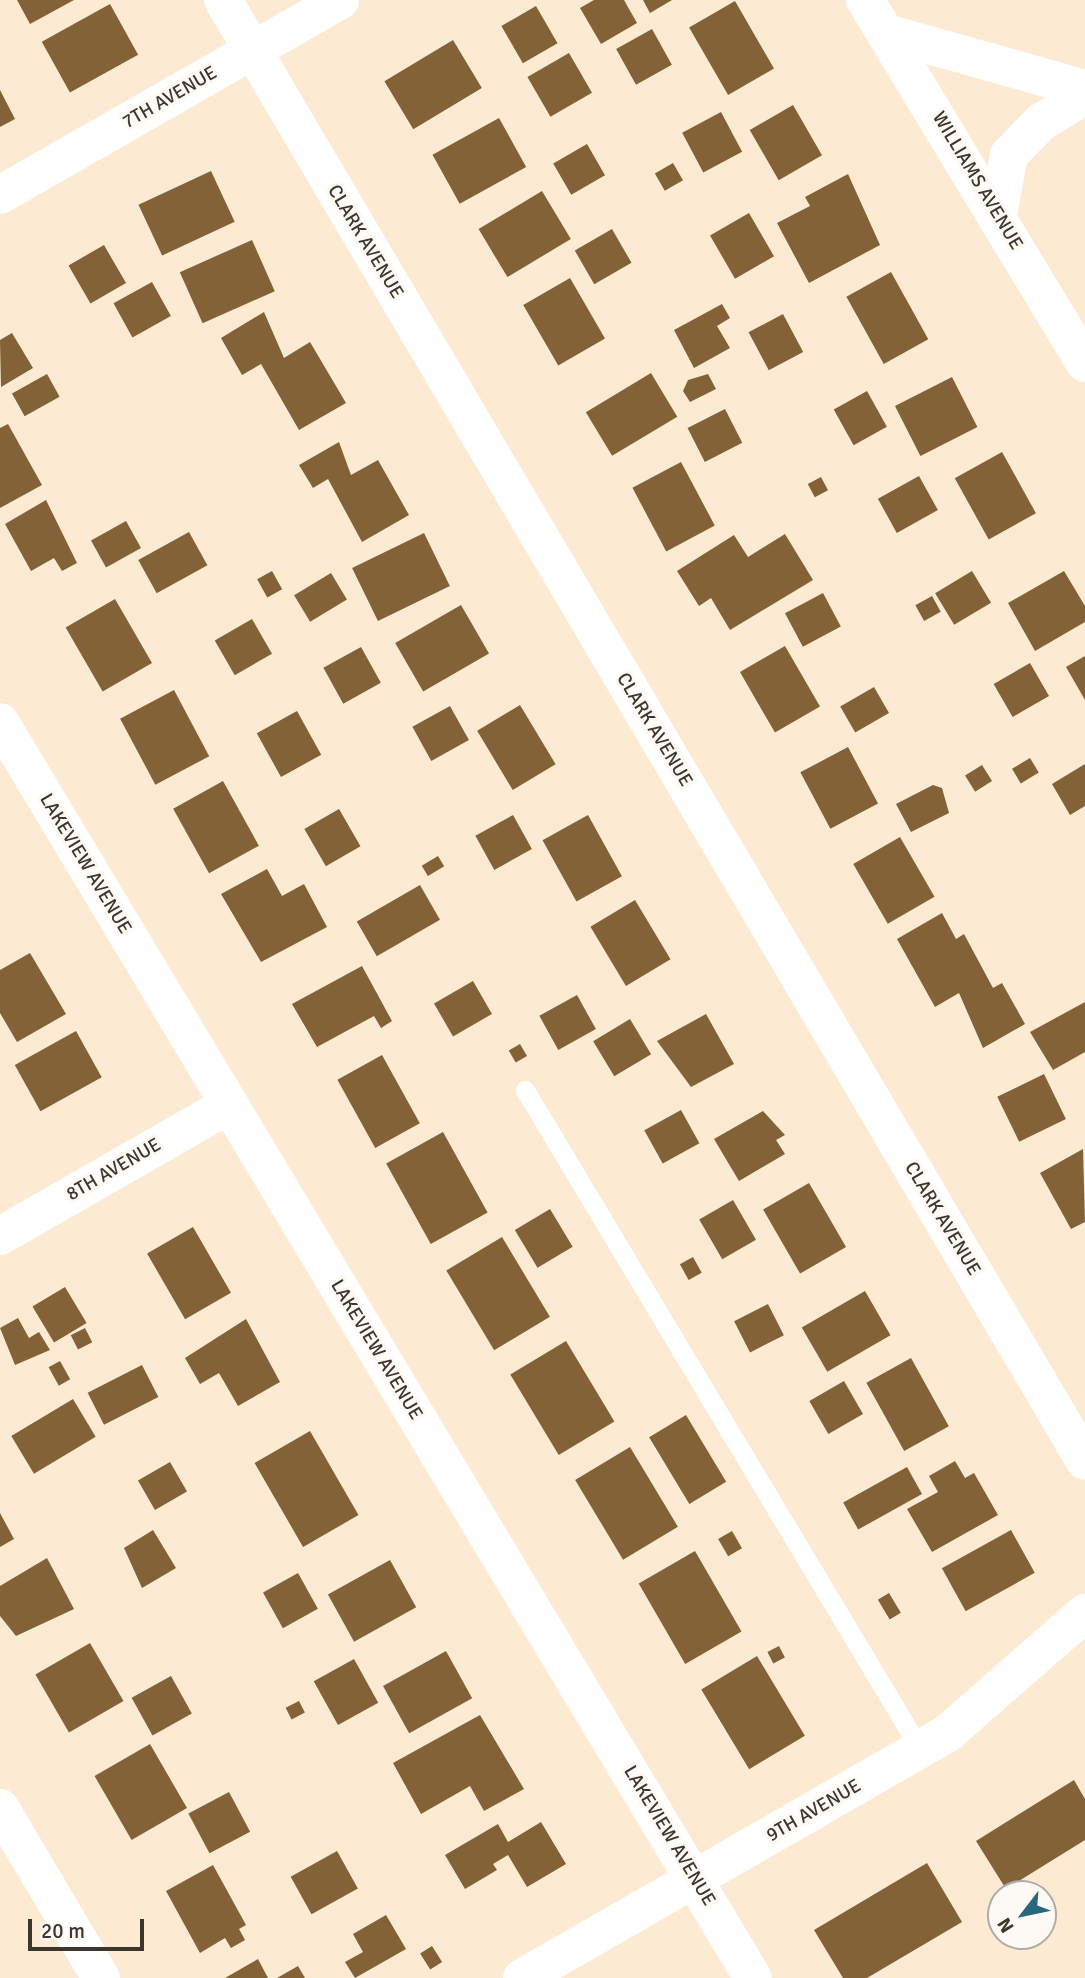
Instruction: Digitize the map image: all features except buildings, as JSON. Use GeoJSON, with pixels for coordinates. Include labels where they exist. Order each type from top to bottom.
{"type":"FeatureCollection","features":[{"type":"Feature","properties":{"kind":"street","name":"CLARK AVENUE"},"geometry":{"type":"LineString","coordinates":[[223,0],[1085,1461]]}},
{"type":"Feature","properties":{"kind":"street","name":"7TH AVENUE"},"geometry":{"type":"LineString","coordinates":[[0,195],[340,0]]}},
{"type":"Feature","properties":{"kind":"street","name":"WILLIAMS AVENUE"},"geometry":{"type":"LineString","coordinates":[[865,0],[998,215],[1085,363]]}},
{"type":"Feature","properties":{"kind":"street"},"geometry":{"type":"LineString","coordinates":[[886,33],[1085,89]]}},
{"type":"Feature","properties":{"kind":"street"},"geometry":{"type":"LineString","coordinates":[[998,215],[1009,155],[1041,122],[1085,96]]}},
{"type":"Feature","properties":{"kind":"street","name":"LAKEVIEW AVENUE"},"geometry":{"type":"LineString","coordinates":[[0,722],[753,1978]]}},
{"type":"Feature","properties":{"kind":"street","name":"8TH AVENUE"},"geometry":{"type":"LineString","coordinates":[[0,1236],[229,1105]]}},
{"type":"Feature","properties":{"kind":"street","name":"9TH AVENUE"},"geometry":{"type":"LineString","coordinates":[[522,1978],[920,1749],[1085,1613]]}},
{"type":"Feature","properties":{"kind":"street"},"geometry":{"type":"LineString","coordinates":[[0,1808],[100,1978]]}},
{"type":"Feature","properties":{"kind":"lane"},"geometry":{"type":"LineString","coordinates":[[525,1090],[920,1749]]}}]}
